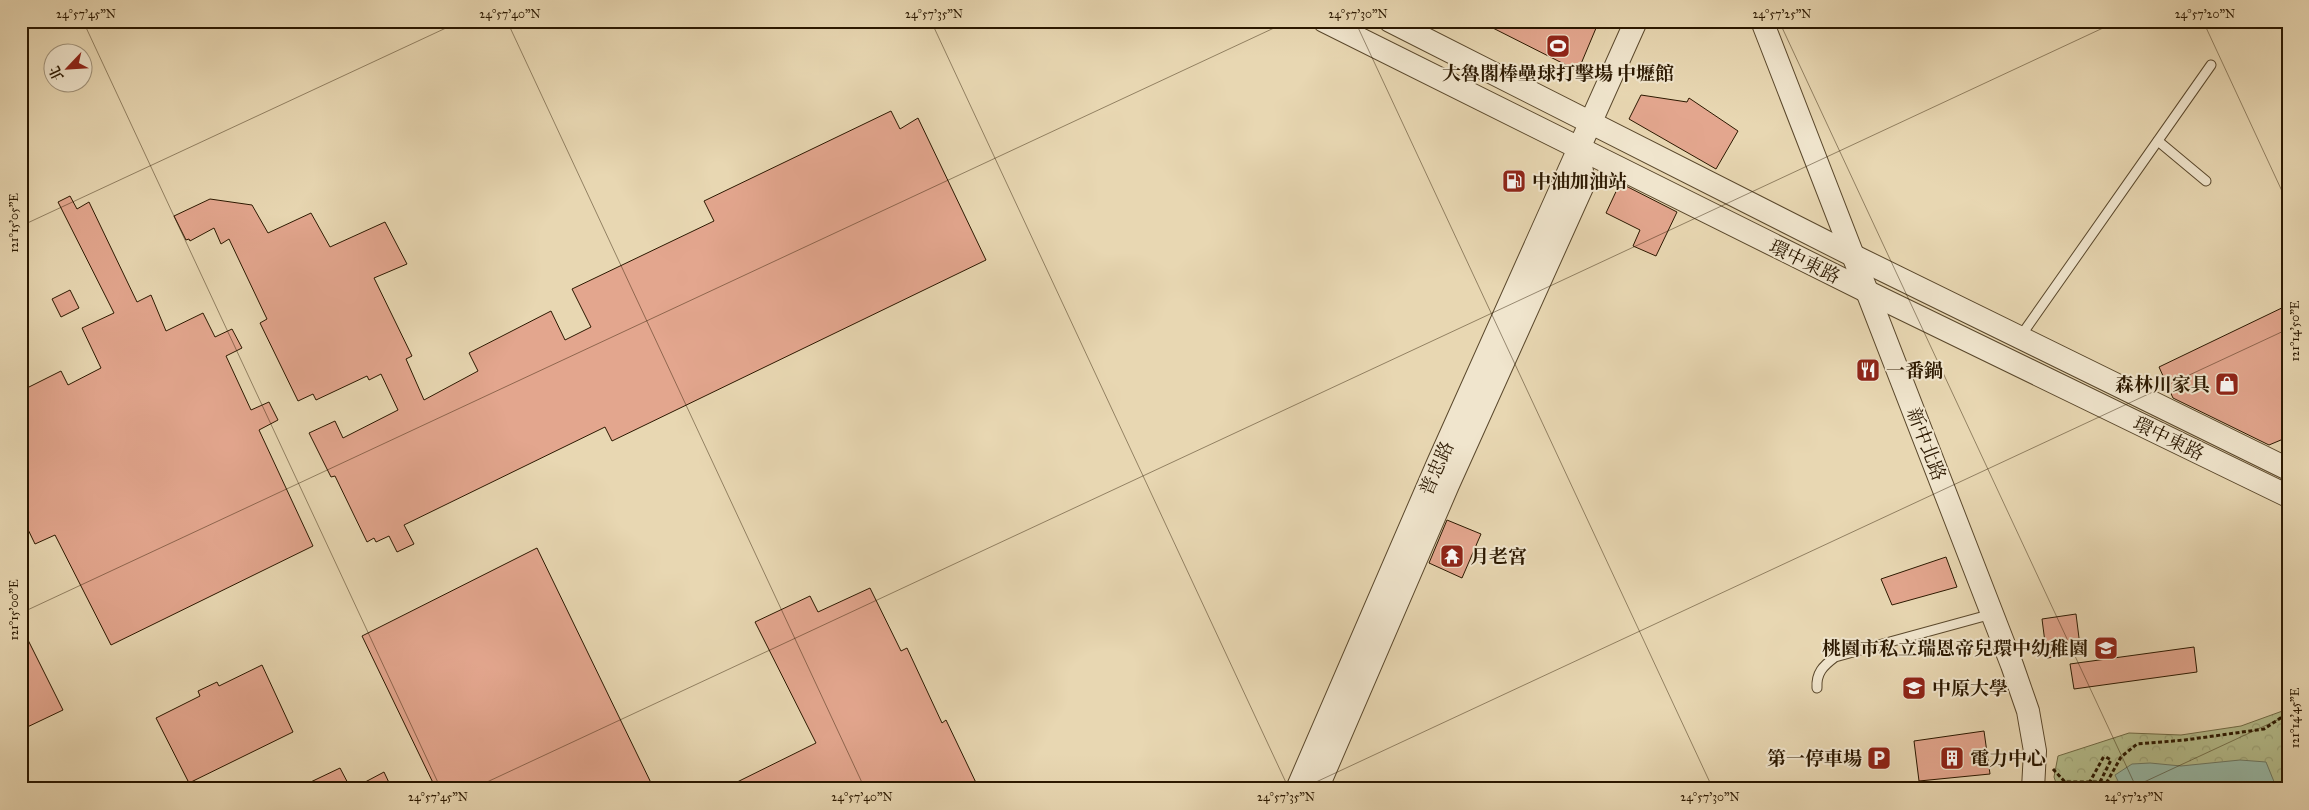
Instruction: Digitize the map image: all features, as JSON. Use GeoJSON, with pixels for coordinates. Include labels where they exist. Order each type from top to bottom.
{"type":"FeatureCollection","features":[{"type":"Feature","properties":{"kind":"street","name":"環中東路"},"geometry":{"type":"LineString","coordinates":[[1324,21],[1868,292],[2288,496]]}},
{"type":"Feature","properties":{"kind":"street","name":"環中東路"},"geometry":{"type":"LineString","coordinates":[[1390,21],[1854,256],[2288,469]]}},
{"type":"Feature","properties":{"kind":"street","name":"普忠路"},"geometry":{"type":"LineString","coordinates":[[1297,789],[1438,463],[1636,21]]}},
{"type":"Feature","properties":{"kind":"street","name":"新中北路"},"geometry":{"type":"LineString","coordinates":[[1762,21],[2028,711],[2035,751],[2033,789]]}},
{"type":"Feature","properties":{"kind":"street","name":"普忠路"},"geometry":{"type":"LineString","coordinates":[[1317,789],[1448,485],[1584,183],[1578,148]]}},
{"type":"Feature","properties":{"kind":"lane"},"geometry":{"type":"LineString","coordinates":[[2020,338],[2211,65]]}},
{"type":"Feature","properties":{"kind":"lane"},"geometry":{"type":"LineString","coordinates":[[2158,142],[2206,181]]}},
{"type":"Feature","properties":{"kind":"lane"},"geometry":{"type":"LineString","coordinates":[[1817,688],[1816,677],[1825,664],[1835,657],[1992,614]]}},
{"type":"Feature","properties":{"kind":"path"},"geometry":{"type":"LineString","coordinates":[[2107,782],[2121,757],[2137,744],[2186,740],[2264,729],[2288,713]]}},
{"type":"Feature","properties":{"kind":"path"},"geometry":{"type":"LineString","coordinates":[[2086,789],[2104,756],[2111,760],[2100,782]]}},
{"type":"Feature","properties":{"kind":"path"},"geometry":{"type":"LineString","coordinates":[[2050,766],[2066,782],[2107,782]]}},
{"type":"Feature","properties":{"kind":"path"},"geometry":{"type":"LineString","coordinates":[[2107,782],[2110,789]]}},
{"type":"Feature","properties":{"kind":"green space"},"geometry":{"type":"Polygon","coordinates":[[[2288,709],[2288,789],[2058,789],[2054,777],[2058,756],[2129,733],[2181,735],[2241,726],[2288,709]]]}},
{"type":"Feature","properties":{"kind":"shaded area"},"geometry":{"type":"Polygon","coordinates":[[[2240,760],[2266,762],[2277,789],[2122,789],[2115,775],[2132,764],[2150,763],[2181,766],[2240,760]]]}},
{"type":"Feature","properties":{"kind":"building","name":"大魯閣棒壘球打擊場 中壢館"},"geometry":{"type":"Polygon","coordinates":[[[1479,21],[1599,21],[1578,71],[1479,21]]]}},
{"type":"Feature","properties":{"kind":"building"},"geometry":{"type":"Polygon","coordinates":[[[1641,95],[1687,102],[1689,98],[1738,131],[1716,169],[1629,119],[1641,95]]]}},
{"type":"Feature","properties":{"kind":"building"},"geometry":{"type":"Polygon","coordinates":[[[891,111],[900,129],[918,118],[986,260],[612,441],[605,427],[404,525],[414,544],[397,552],[389,536],[376,542],[374,538],[367,542],[335,476],[331,477],[309,433],[335,421],[343,438],[398,410],[381,374],[369,380],[367,376],[316,400],[313,394],[298,401],[260,323],[267,319],[229,239],[221,244],[214,228],[190,241],[189,239],[186,240],[174,216],[210,199],[252,205],[268,233],[311,213],[330,247],[385,222],[407,264],[374,278],[412,356],[406,359],[424,400],[478,371],[469,353],[551,311],[565,340],[591,327],[572,289],[714,221],[704,201],[891,111]]]}},
{"type":"Feature","properties":{"kind":"building"},"geometry":{"type":"Polygon","coordinates":[[[1620,183],[1677,212],[1656,256],[1633,246],[1640,230],[1606,213],[1620,183]]]}},
{"type":"Feature","properties":{"kind":"building"},"geometry":{"type":"Polygon","coordinates":[[[70,196],[77,209],[89,202],[137,302],[151,295],[166,331],[203,313],[215,337],[232,329],[242,348],[226,356],[251,410],[269,402],[278,420],[259,430],[313,546],[111,645],[55,535],[35,544],[21,515],[21,391],[61,371],[68,385],[101,368],[82,328],[114,313],[58,202],[70,196]]]}},
{"type":"Feature","properties":{"kind":"building"},"geometry":{"type":"Polygon","coordinates":[[[70,290],[79,308],[61,317],[52,299],[70,290]]]}},
{"type":"Feature","properties":{"kind":"building","name":"森林川家具"},"geometry":{"type":"Polygon","coordinates":[[[2288,305],[2288,437],[2269,445],[2173,398],[2159,367],[2288,305]]]}},
{"type":"Feature","properties":{"kind":"building","name":"月老宮"},"geometry":{"type":"Polygon","coordinates":[[[1447,520],[1481,534],[1462,578],[1429,563],[1447,520]]]}},
{"type":"Feature","properties":{"kind":"building"},"geometry":{"type":"Polygon","coordinates":[[[537,548],[654,789],[436,789],[362,636],[537,548]]]}},
{"type":"Feature","properties":{"kind":"building"},"geometry":{"type":"Polygon","coordinates":[[[1946,557],[1957,587],[1892,605],[1881,579],[1946,557]]]}},
{"type":"Feature","properties":{"kind":"building"},"geometry":{"type":"Polygon","coordinates":[[[870,588],[901,651],[907,648],[942,723],[946,720],[979,789],[723,789],[816,743],[755,622],[810,596],[818,612],[870,588]]]}},
{"type":"Feature","properties":{"kind":"building"},"geometry":{"type":"Polygon","coordinates":[[[2076,614],[2081,654],[2047,658],[2042,619],[2076,614]]]}},
{"type":"Feature","properties":{"kind":"building"},"geometry":{"type":"Polygon","coordinates":[[[21,626],[63,710],[21,730],[21,626]]]}},
{"type":"Feature","properties":{"kind":"building"},"geometry":{"type":"Polygon","coordinates":[[[2194,647],[2197,672],[2074,689],[2070,664],[2194,647]]]}},
{"type":"Feature","properties":{"kind":"building"},"geometry":{"type":"Polygon","coordinates":[[[262,665],[293,732],[189,783],[156,718],[200,696],[198,691],[217,682],[219,686],[262,665]]]}},
{"type":"Feature","properties":{"kind":"building","name":"電力中心"},"geometry":{"type":"Polygon","coordinates":[[[1984,731],[1990,774],[1919,781],[1914,741],[1984,731]]]}},
{"type":"Feature","properties":{"kind":"building"},"geometry":{"type":"Polygon","coordinates":[[[340,768],[351,789],[296,789],[340,768]]]}},
{"type":"Feature","properties":{"kind":"building"},"geometry":{"type":"Polygon","coordinates":[[[384,772],[392,789],[352,789],[384,772]]]}},
{"type":"Feature","properties":{"kind":"place","name":"大魯閣棒壘球打擊場 中壢館"},"geometry":{"type":"Point","coordinates":[1558,46]}},
{"type":"Feature","properties":{"kind":"place","name":"中油加油站"},"geometry":{"type":"Point","coordinates":[1514,181]}},
{"type":"Feature","properties":{"kind":"place","name":"一番鍋"},"geometry":{"type":"Point","coordinates":[1868,370]}},
{"type":"Feature","properties":{"kind":"place","name":"森林川家具"},"geometry":{"type":"Point","coordinates":[2227,384]}},
{"type":"Feature","properties":{"kind":"place","name":"月老宮"},"geometry":{"type":"Point","coordinates":[1452,556]}},
{"type":"Feature","properties":{"kind":"place","name":"桃園市私立瑞恩帝兒環中幼稚園"},"geometry":{"type":"Point","coordinates":[2106,648]}},
{"type":"Feature","properties":{"kind":"place","name":"中原大學"},"geometry":{"type":"Point","coordinates":[1914,688]}},
{"type":"Feature","properties":{"kind":"place","name":"第一停車場"},"geometry":{"type":"Point","coordinates":[1879,758]}},
{"type":"Feature","properties":{"kind":"place","name":"電力中心"},"geometry":{"type":"Point","coordinates":[1952,758]}}]}
